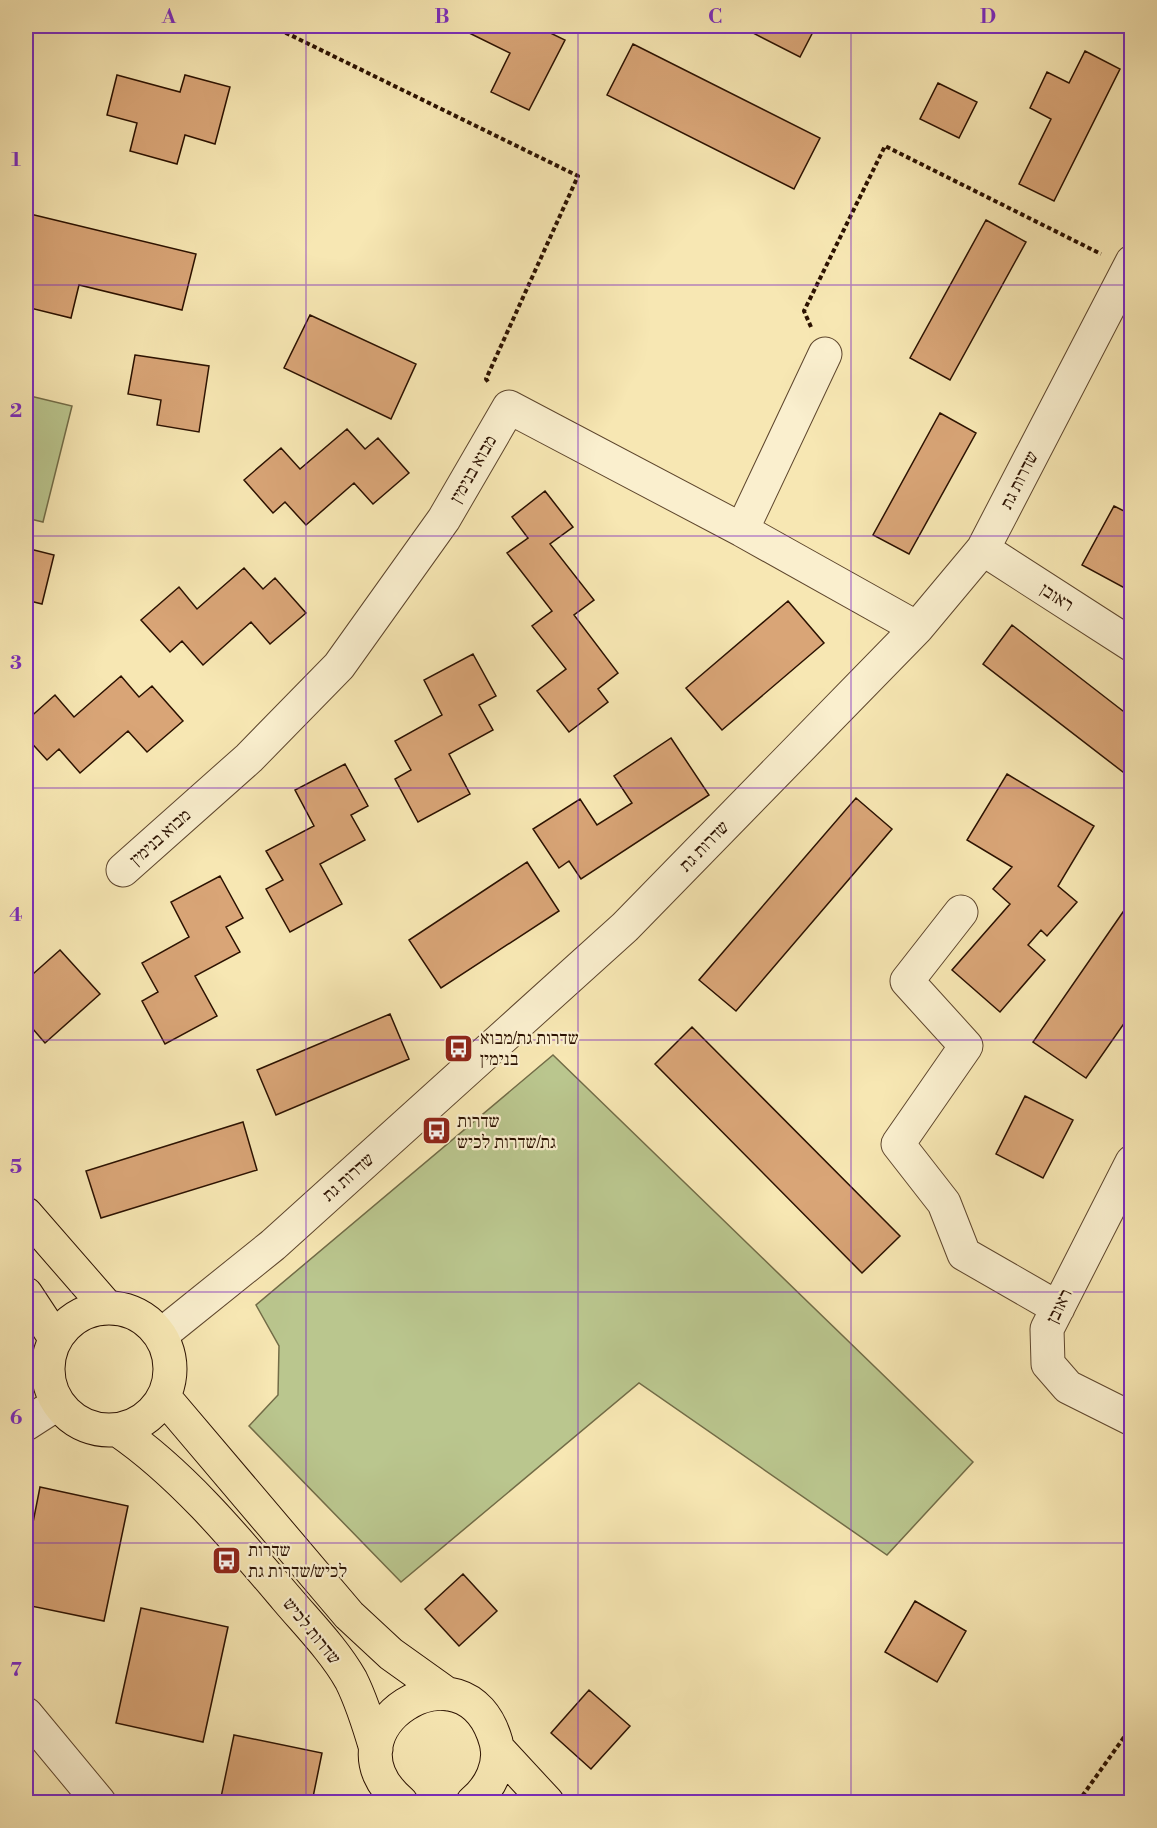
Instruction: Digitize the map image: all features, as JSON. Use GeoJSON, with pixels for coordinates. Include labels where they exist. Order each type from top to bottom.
{"type":"FeatureCollection","features":[{"type":"Feature","properties":{"kind":"main road"},"geometry":{"type":"LineString","coordinates":[[26,1214],[107,1307]]}},
{"type":"Feature","properties":{"kind":"main road"},"geometry":{"type":"LineString","coordinates":[[26,1294],[55,1338]]}},
{"type":"Feature","properties":{"kind":"main road"},"geometry":{"type":"LineString","coordinates":[[107,1307],[128,1310],[147,1320],[161,1335],[169,1355],[171,1377],[164,1397],[153,1413],[137,1424],[118,1430],[100,1430],[84,1425],[69,1416],[57,1404],[50,1388],[47,1371],[49,1354],[55,1338],[68,1322],[86,1312],[107,1307]]}},
{"type":"Feature","properties":{"kind":"main road","name":"שדרות לכיש"},"geometry":{"type":"LineString","coordinates":[[164,1397],[349,1615],[391,1654],[447,1694],[466,1700],[481,1713],[492,1729],[497,1748]]}},
{"type":"Feature","properties":{"kind":"main road","name":"שדרות לכיש"},"geometry":{"type":"LineString","coordinates":[[118,1430],[146,1449],[243,1547],[318,1635],[350,1680],[365,1712],[376,1749],[378,1768],[390,1797]]}},
{"type":"Feature","properties":{"kind":"main road"},"geometry":{"type":"LineString","coordinates":[[376,1749],[381,1729],[392,1713],[408,1701],[427,1694],[447,1694]]}},
{"type":"Feature","properties":{"kind":"main road"},"geometry":{"type":"LineString","coordinates":[[473,1803],[488,1787],[496,1768],[497,1748]]}},
{"type":"Feature","properties":{"kind":"main road"},"geometry":{"type":"LineString","coordinates":[[497,1748],[547,1803]]}},
{"type":"Feature","properties":{"kind":"street","name":"שדרות גת"},"geometry":{"type":"LineString","coordinates":[[161,1335],[273,1245],[624,927],[917,627],[983,549],[1130,264]]}},
{"type":"Feature","properties":{"kind":"street"},"geometry":{"type":"LineString","coordinates":[[742,530],[825,354]]}},
{"type":"Feature","properties":{"kind":"street"},"geometry":{"type":"LineString","coordinates":[[509,407],[742,530],[917,627]]}},
{"type":"Feature","properties":{"kind":"street","name":"מבוא בנימין"},"geometry":{"type":"LineString","coordinates":[[123,870],[249,758],[339,666],[444,519],[509,407]]}},
{"type":"Feature","properties":{"kind":"street","name":"ראובן"},"geometry":{"type":"LineString","coordinates":[[983,549],[1131,645]]}},
{"type":"Feature","properties":{"kind":"street"},"geometry":{"type":"LineString","coordinates":[[961,912],[907,981],[966,1046],[898,1144],[944,1203],[964,1254],[1058,1308]]}},
{"type":"Feature","properties":{"kind":"street","name":"ראובן"},"geometry":{"type":"LineString","coordinates":[[1131,1162],[1047,1329],[1048,1364],[1068,1387],[1131,1419]]}},
{"type":"Feature","properties":{"kind":"street"},"geometry":{"type":"LineString","coordinates":[[26,1424],[57,1404]]}},
{"type":"Feature","properties":{"kind":"street"},"geometry":{"type":"LineString","coordinates":[[26,1714],[99,1803]]}},
{"type":"Feature","properties":{"kind":"path"},"geometry":{"type":"LineString","coordinates":[[272,26],[578,176],[486,379],[509,407]]}},
{"type":"Feature","properties":{"kind":"path"},"geometry":{"type":"LineString","coordinates":[[825,354],[804,311],[885,146],[1130,264]]}},
{"type":"Feature","properties":{"kind":"path"},"geometry":{"type":"LineString","coordinates":[[1078,1803],[1131,1726]]}},
{"type":"Feature","properties":{"kind":"green space"},"geometry":{"type":"Polygon","coordinates":[[[26,395],[72,406],[43,522],[26,518],[26,395]]]}},
{"type":"Feature","properties":{"kind":"green space"},"geometry":{"type":"Polygon","coordinates":[[[553,1055],[973,1462],[887,1555],[639,1383],[401,1582],[249,1426],[278,1395],[279,1346],[256,1305],[553,1055]]]}},
{"type":"Feature","properties":{"kind":"building"},"geometry":{"type":"Polygon","coordinates":[[[455,26],[536,26],[565,40],[529,110],[491,92],[510,53],[455,26]]]}},
{"type":"Feature","properties":{"kind":"building"},"geometry":{"type":"Polygon","coordinates":[[[751,26],[816,26],[800,57],[749,31],[751,26]]]}},
{"type":"Feature","properties":{"kind":"building"},"geometry":{"type":"Polygon","coordinates":[[[633,44],[820,138],[794,189],[607,95],[633,44]]]}},
{"type":"Feature","properties":{"kind":"building"},"geometry":{"type":"Polygon","coordinates":[[[1085,51],[1120,69],[1054,201],[1019,184],[1051,119],[1030,108],[1047,72],[1069,83],[1085,51]]]}},
{"type":"Feature","properties":{"kind":"building"},"geometry":{"type":"Polygon","coordinates":[[[117,75],[180,92],[185,75],[230,87],[215,144],[185,135],[177,164],[130,151],[137,123],[107,115],[117,75]]]}},
{"type":"Feature","properties":{"kind":"building"},"geometry":{"type":"Polygon","coordinates":[[[938,83],[977,102],[959,138],[920,119],[938,83]]]}},
{"type":"Feature","properties":{"kind":"building"},"geometry":{"type":"Polygon","coordinates":[[[26,213],[196,254],[182,310],[79,285],[71,318],[26,307],[26,213]]]}},
{"type":"Feature","properties":{"kind":"building"},"geometry":{"type":"Polygon","coordinates":[[[986,220],[1026,242],[950,380],[910,358],[986,220]]]}},
{"type":"Feature","properties":{"kind":"building"},"geometry":{"type":"Polygon","coordinates":[[[310,315],[416,364],[391,419],[284,368],[310,315]]]}},
{"type":"Feature","properties":{"kind":"building"},"geometry":{"type":"Polygon","coordinates":[[[135,355],[209,366],[199,432],[157,425],[161,400],[128,394],[135,355]]]}},
{"type":"Feature","properties":{"kind":"building"},"geometry":{"type":"Polygon","coordinates":[[[940,413],[976,433],[909,554],[873,535],[940,413]]]}},
{"type":"Feature","properties":{"kind":"building"},"geometry":{"type":"Polygon","coordinates":[[[347,429],[365,449],[378,438],[409,473],[373,504],[354,483],[306,525],[285,502],[273,513],[244,480],[281,448],[300,469],[347,429]]]}},
{"type":"Feature","properties":{"kind":"building"},"geometry":{"type":"Polygon","coordinates":[[[545,491],[573,527],[550,544],[594,600],[574,615],[618,673],[598,689],[608,702],[569,732],[537,691],[566,669],[532,626],[552,611],[507,553],[528,538],[512,517],[545,491]]]}},
{"type":"Feature","properties":{"kind":"building"},"geometry":{"type":"Polygon","coordinates":[[[1114,506],[1132,515],[1132,592],[1082,565],[1114,506]]]}},
{"type":"Feature","properties":{"kind":"building"},"geometry":{"type":"Polygon","coordinates":[[[26,548],[54,555],[42,604],[26,600],[26,548]]]}},
{"type":"Feature","properties":{"kind":"building"},"geometry":{"type":"Polygon","coordinates":[[[244,568],[263,589],[275,578],[306,613],[270,644],[251,622],[203,665],[182,641],[170,652],[141,620],[179,587],[197,609],[244,568]]]}},
{"type":"Feature","properties":{"kind":"building"},"geometry":{"type":"Polygon","coordinates":[[[788,601],[824,643],[722,730],[686,688],[788,601]]]}},
{"type":"Feature","properties":{"kind":"building"},"geometry":{"type":"Polygon","coordinates":[[[1012,625],[1132,718],[1132,779],[983,664],[1012,625]]]}},
{"type":"Feature","properties":{"kind":"building"},"geometry":{"type":"Polygon","coordinates":[[[473,654],[496,696],[479,705],[493,730],[449,754],[470,794],[418,822],[395,779],[411,770],[395,741],[442,715],[424,680],[473,654]]]}},
{"type":"Feature","properties":{"kind":"building"},"geometry":{"type":"Polygon","coordinates":[[[121,676],[139,697],[152,686],[183,721],[147,752],[128,731],[80,773],[59,749],[47,760],[26,737],[26,721],[55,695],[74,717],[121,676]]]}},
{"type":"Feature","properties":{"kind":"building"},"geometry":{"type":"Polygon","coordinates":[[[671,738],[709,795],[581,879],[569,861],[559,868],[533,829],[580,799],[597,825],[632,803],[614,776],[671,738]]]}},
{"type":"Feature","properties":{"kind":"building"},"geometry":{"type":"Polygon","coordinates":[[[345,764],[368,806],[351,815],[365,840],[320,864],[342,904],[290,932],[266,889],[283,880],[266,851],[314,826],[295,790],[345,764]]]}},
{"type":"Feature","properties":{"kind":"building"},"geometry":{"type":"Polygon","coordinates":[[[1007,774],[1094,826],[1058,886],[1077,902],[1047,936],[1041,930],[1028,945],[1045,960],[1000,1012],[952,970],[1010,904],[993,889],[1012,867],[967,840],[1007,774]]]}},
{"type":"Feature","properties":{"kind":"building"},"geometry":{"type":"Polygon","coordinates":[[[856,798],[892,829],[736,1011],[699,980],[856,798]]]}},
{"type":"Feature","properties":{"kind":"building"},"geometry":{"type":"Polygon","coordinates":[[[527,862],[559,911],[441,988],[409,940],[527,862]]]}},
{"type":"Feature","properties":{"kind":"building"},"geometry":{"type":"Polygon","coordinates":[[[220,876],[243,918],[226,927],[240,952],[195,976],[217,1016],[165,1044],[142,1001],[158,992],[142,963],[189,937],[171,902],[220,876]]]}},
{"type":"Feature","properties":{"kind":"building"},"geometry":{"type":"Polygon","coordinates":[[[1132,899],[1132,1012],[1086,1078],[1033,1042],[1132,899]]]}},
{"type":"Feature","properties":{"kind":"building"},"geometry":{"type":"Polygon","coordinates":[[[60,950],[100,994],[45,1043],[26,1021],[26,965],[33,974],[60,950]]]}},
{"type":"Feature","properties":{"kind":"building"},"geometry":{"type":"Polygon","coordinates":[[[390,1014],[409,1059],[276,1115],[257,1070],[390,1014]]]}},
{"type":"Feature","properties":{"kind":"building"},"geometry":{"type":"Polygon","coordinates":[[[692,1027],[900,1236],[862,1273],[655,1064],[692,1027]]]}},
{"type":"Feature","properties":{"kind":"building"},"geometry":{"type":"Polygon","coordinates":[[[1025,1096],[1073,1120],[1043,1178],[996,1154],[1025,1096]]]}},
{"type":"Feature","properties":{"kind":"building"},"geometry":{"type":"Polygon","coordinates":[[[243,1122],[257,1170],[101,1218],[86,1171],[243,1122]]]}},
{"type":"Feature","properties":{"kind":"building"},"geometry":{"type":"Polygon","coordinates":[[[40,1487],[128,1506],[104,1621],[26,1605],[26,1558],[40,1487]]]}},
{"type":"Feature","properties":{"kind":"building"},"geometry":{"type":"Polygon","coordinates":[[[463,1574],[497,1611],[459,1646],[425,1609],[463,1574]]]}},
{"type":"Feature","properties":{"kind":"building"},"geometry":{"type":"Polygon","coordinates":[[[915,1601],[966,1631],[937,1682],[885,1652],[915,1601]]]}},
{"type":"Feature","properties":{"kind":"building"},"geometry":{"type":"Polygon","coordinates":[[[141,1608],[228,1627],[203,1742],[116,1723],[141,1608]]]}},
{"type":"Feature","properties":{"kind":"building"},"geometry":{"type":"Polygon","coordinates":[[[589,1690],[630,1726],[591,1769],[551,1733],[589,1690]]]}},
{"type":"Feature","properties":{"kind":"building"},"geometry":{"type":"Polygon","coordinates":[[[234,1735],[322,1753],[312,1802],[220,1802],[234,1735]]]}},
{"type":"Feature","properties":{"kind":"place","name":"שדרות גת/מבוא בנימין"},"geometry":{"type":"Point","coordinates":[459,1048]}},
{"type":"Feature","properties":{"kind":"place","name":"שדרות גת/שדרות לכיש"},"geometry":{"type":"Point","coordinates":[436,1131]}},
{"type":"Feature","properties":{"kind":"place","name":"שדרות לכיש/שדרות גת"},"geometry":{"type":"Point","coordinates":[227,1560]}}]}
